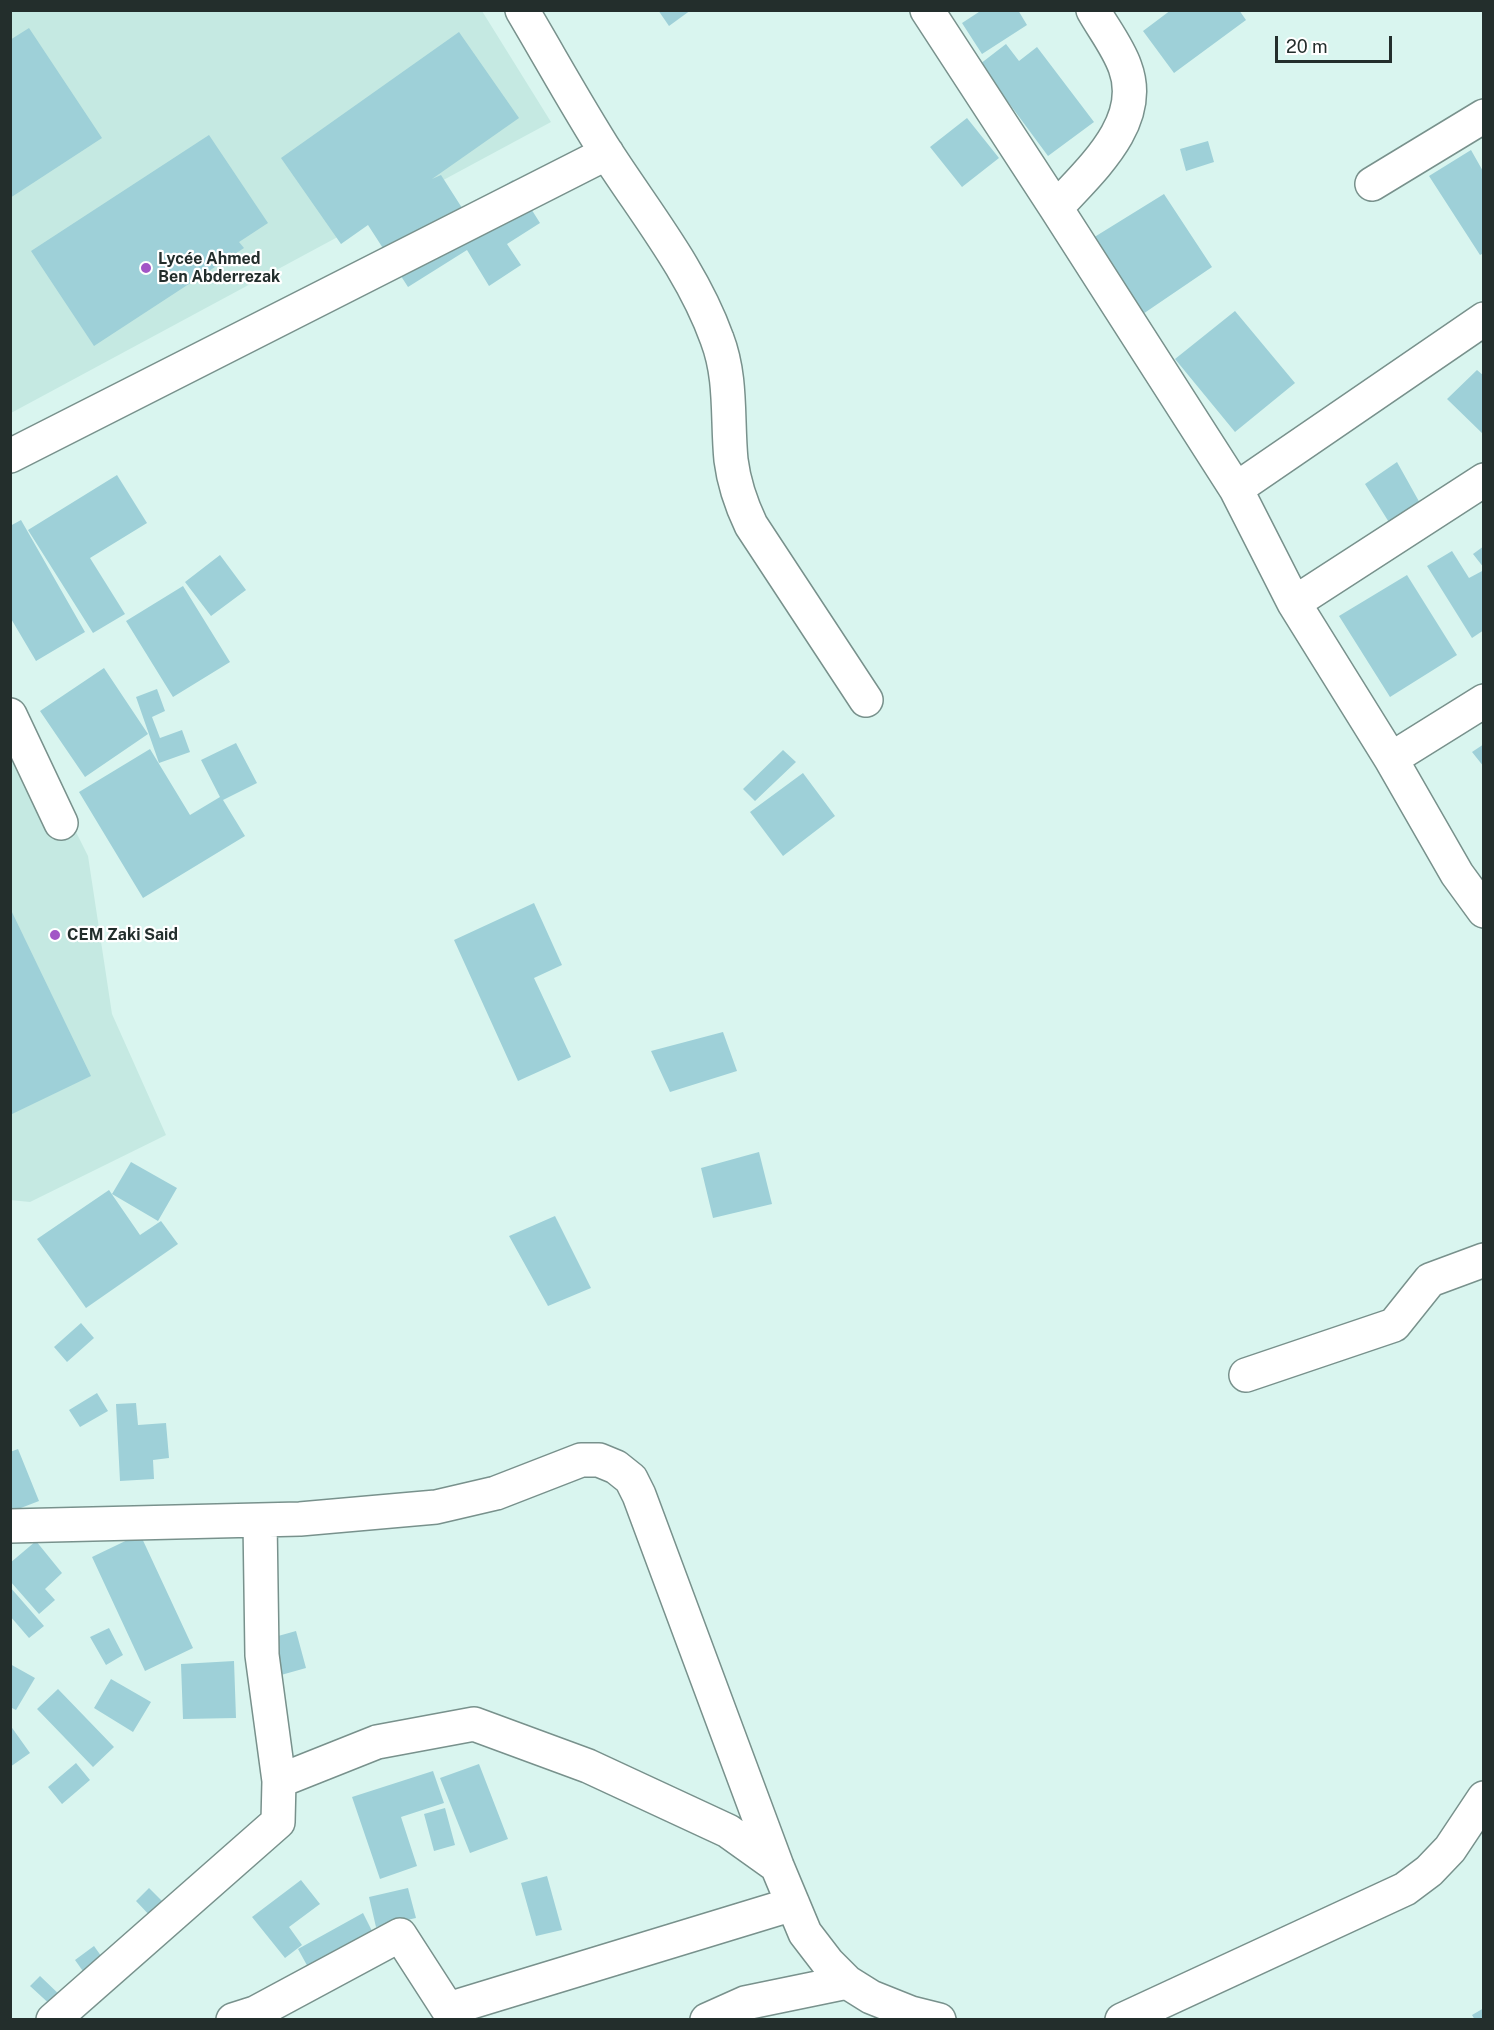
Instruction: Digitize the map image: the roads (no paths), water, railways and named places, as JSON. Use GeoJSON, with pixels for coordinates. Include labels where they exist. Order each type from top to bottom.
{"type":"FeatureCollection","features":[{"type":"Feature","properties":{"kind":"street"},"geometry":{"type":"LineString","coordinates":[[522,10],[607,153],[685,271],[705,308],[719,342],[729,384],[731,461],[738,497],[751,525],[866,700]]}},
{"type":"Feature","properties":{"kind":"street"},"geometry":{"type":"LineString","coordinates":[[927,10],[1236,489],[1294,603],[1391,759],[1457,874],[1484,911]]}},
{"type":"Feature","properties":{"kind":"street"},"geometry":{"type":"LineString","coordinates":[[1056,208],[1109,148],[1124,124],[1130,96],[1126,67],[1093,10]]}},
{"type":"Feature","properties":{"kind":"street"},"geometry":{"type":"LineString","coordinates":[[1372,184],[1484,116]]}},
{"type":"Feature","properties":{"kind":"street"},"geometry":{"type":"LineString","coordinates":[[10,456],[607,153]]}},
{"type":"Feature","properties":{"kind":"street"},"geometry":{"type":"LineString","coordinates":[[1236,489],[1484,319]]}},
{"type":"Feature","properties":{"kind":"street"},"geometry":{"type":"LineString","coordinates":[[1294,603],[1484,480]]}},
{"type":"Feature","properties":{"kind":"street"},"geometry":{"type":"LineString","coordinates":[[1391,759],[1484,701]]}},
{"type":"Feature","properties":{"kind":"street"},"geometry":{"type":"LineString","coordinates":[[10,715],[61,823]]}},
{"type":"Feature","properties":{"kind":"street"},"geometry":{"type":"LineString","coordinates":[[1246,1375],[1394,1325],[1430,1280],[1484,1260]]}},
{"type":"Feature","properties":{"kind":"street"},"geometry":{"type":"LineString","coordinates":[[10,1526],[300,1519],[436,1508],[496,1493],[581,1460],[599,1460],[616,1467],[631,1479],[639,1495],[777,1866],[805,1934],[847,1982],[871,1997],[911,2013],[939,2019]]}},
{"type":"Feature","properties":{"kind":"street"},"geometry":{"type":"LineString","coordinates":[[53,2019],[278,1822],[279,1781],[262,1655],[260,1520]]}},
{"type":"Feature","properties":{"kind":"street"},"geometry":{"type":"LineString","coordinates":[[279,1781],[377,1742],[474,1724],[588,1766],[728,1831],[777,1866]]}},
{"type":"Feature","properties":{"kind":"street"},"geometry":{"type":"LineString","coordinates":[[1122,2019],[1405,1889],[1429,1871],[1450,1849],[1484,1798]]}},
{"type":"Feature","properties":{"kind":"street"},"geometry":{"type":"LineString","coordinates":[[233,2019],[255,2013],[400,1935],[449,2011],[455,2007],[793,1904]]}},
{"type":"Feature","properties":{"kind":"street"},"geometry":{"type":"LineString","coordinates":[[707,2019],[745,2003],[847,1982]]}},
{"type":"Feature","properties":{"kind":"place","name":"Lycée Ahmed Ben Abderrezak"},"geometry":{"type":"Point","coordinates":[146,268]}},
{"type":"Feature","properties":{"kind":"place","name":"CEM Zaki Said"},"geometry":{"type":"Point","coordinates":[55,935]}}]}
